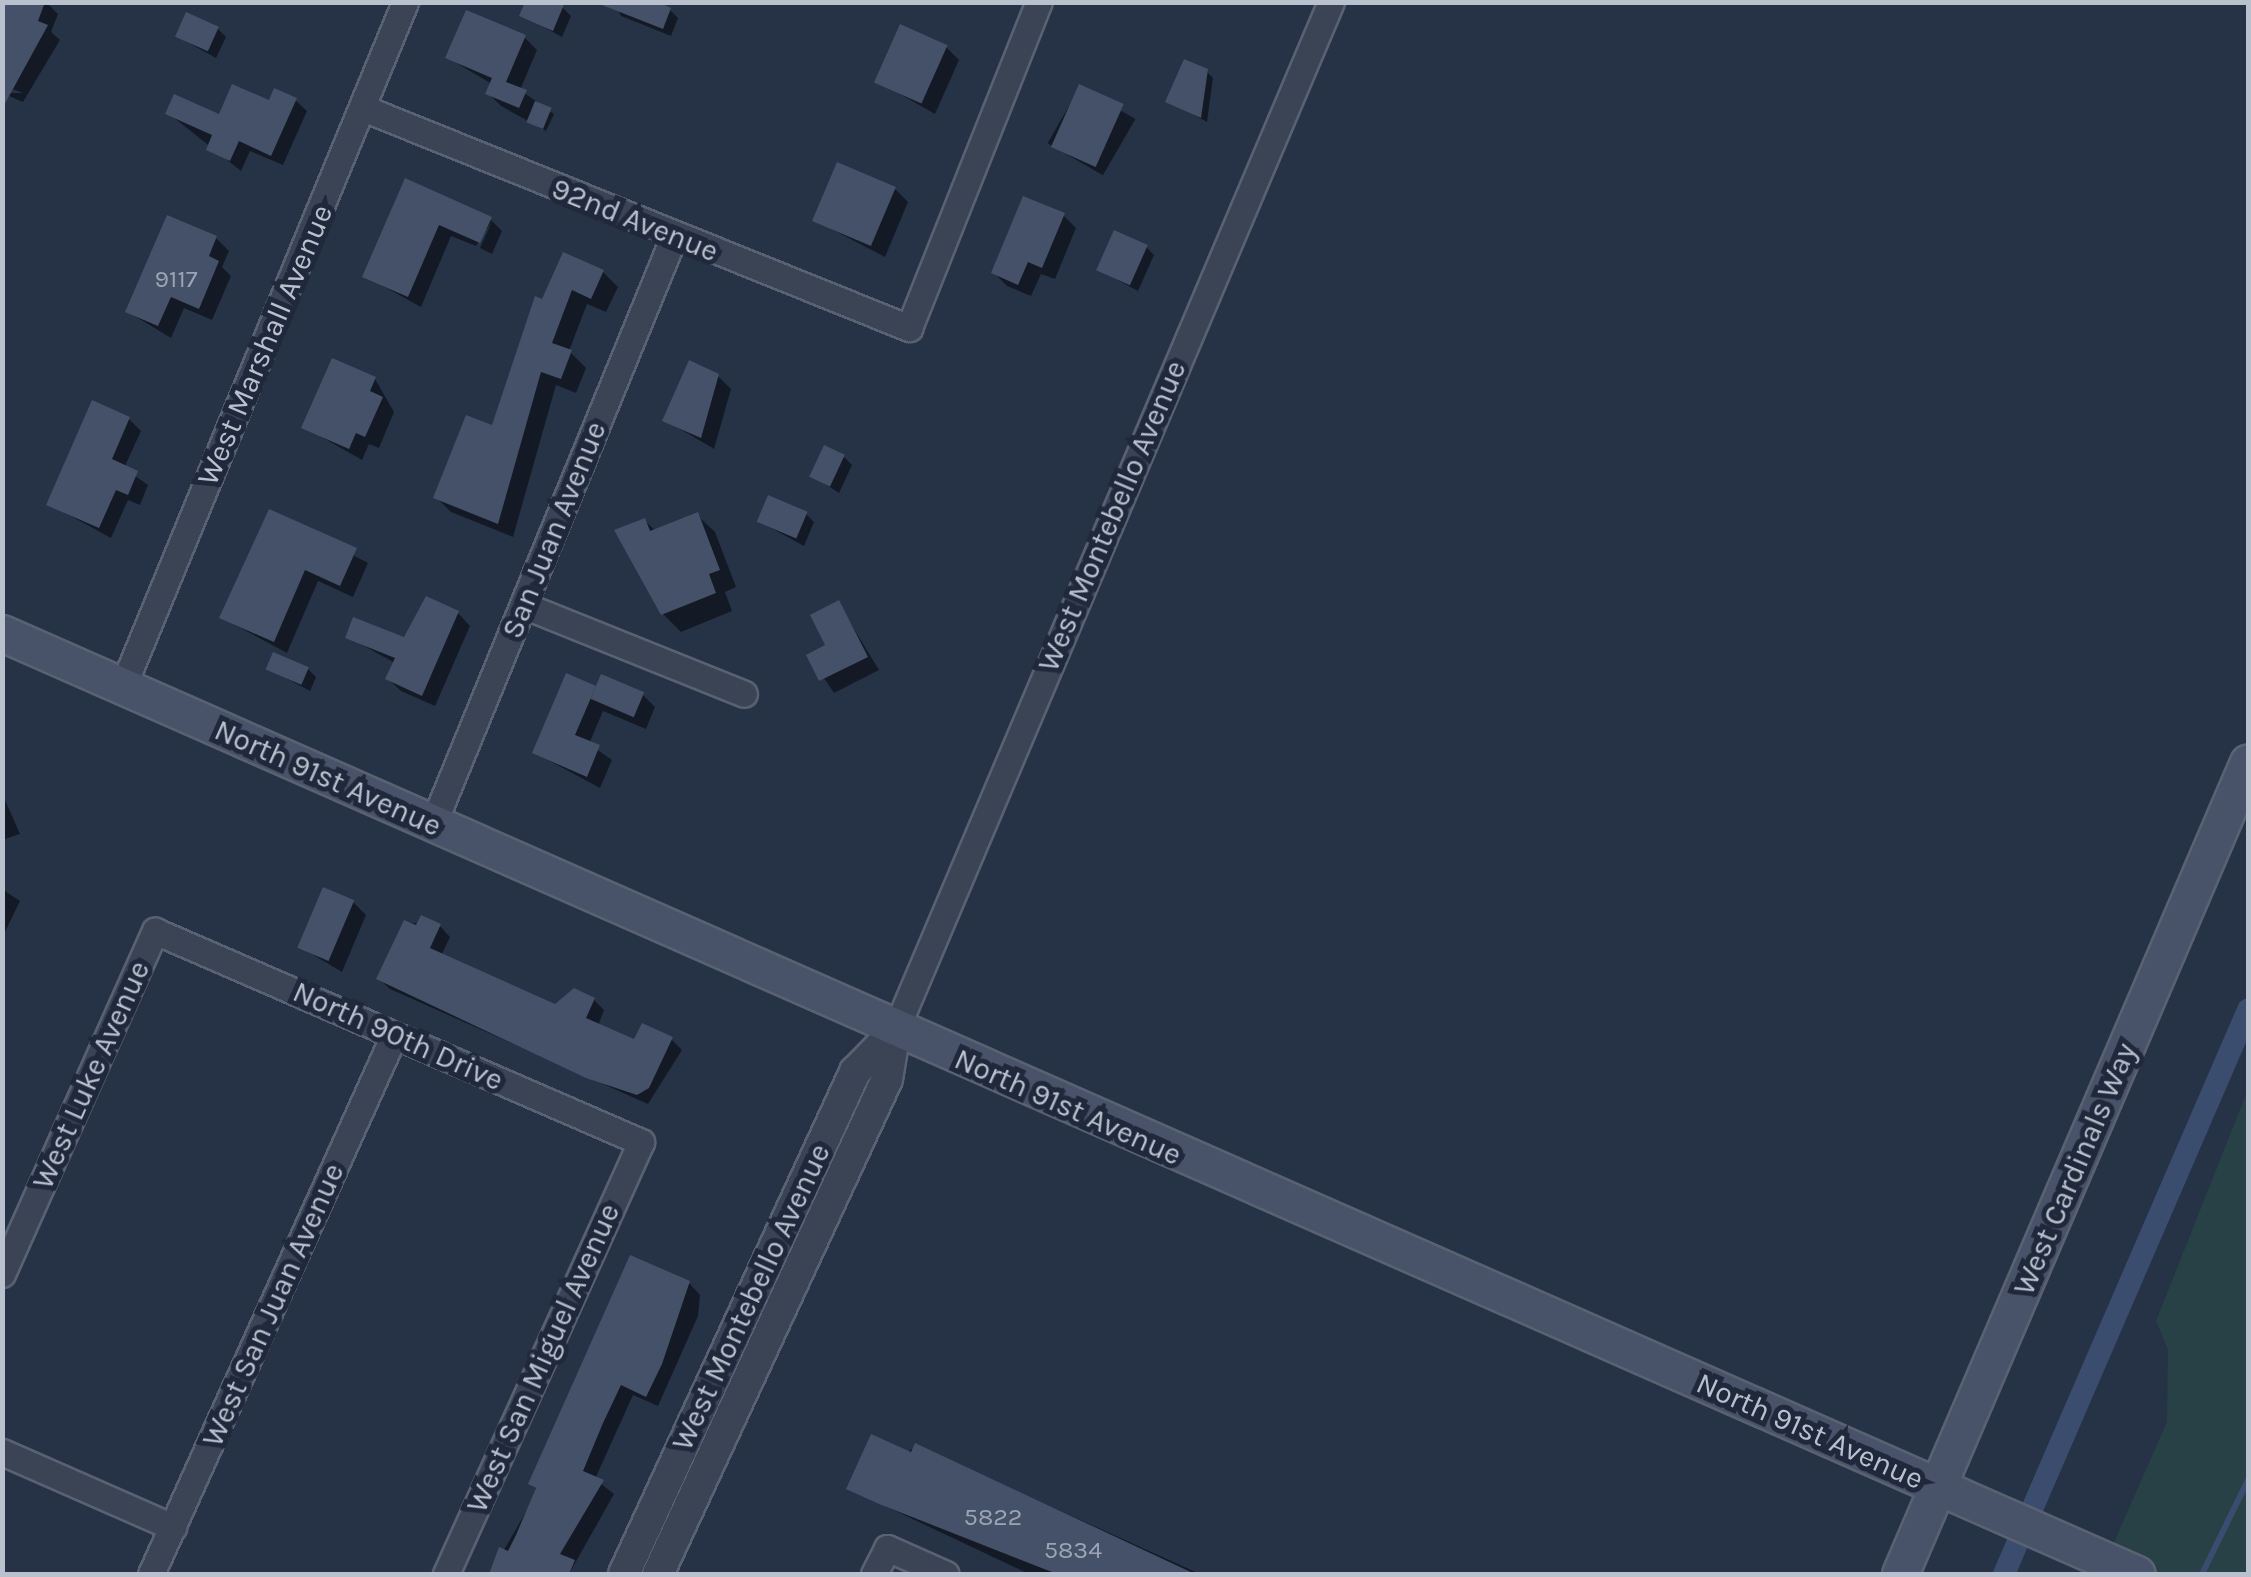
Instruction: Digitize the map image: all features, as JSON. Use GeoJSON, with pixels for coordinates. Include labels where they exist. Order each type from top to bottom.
{"type":"FeatureCollection","features":[{"type":"Feature","properties":{"kind":"main road","name":"North 91st Avenue"},"geometry":{"type":"LineString","coordinates":[[2,633],[895,1031],[2121,1568]]}},
{"type":"Feature","properties":{"kind":"main road","name":"West Cardinals Way"},"geometry":{"type":"LineString","coordinates":[[1900,1574],[2248,762]]}},
{"type":"Feature","properties":{"kind":"street","name":"West Marshall Avenue"},"geometry":{"type":"LineString","coordinates":[[123,686],[405,2]]}},
{"type":"Feature","properties":{"kind":"street","name":"92nd Avenue"},"geometry":{"type":"LineString","coordinates":[[363,108],[909,328],[1039,2]]}},
{"type":"Feature","properties":{"kind":"street","name":"West Montebello Avenue"},"geometry":{"type":"LineString","coordinates":[[658,1574],[887,1079],[895,1031],[1331,2]]}},
{"type":"Feature","properties":{"kind":"street","name":"San Juan Avenue"},"geometry":{"type":"LineString","coordinates":[[433,824],[674,236]]}},
{"type":"Feature","properties":{"kind":"street"},"geometry":{"type":"LineString","coordinates":[[524,605],[744,694]]}},
{"type":"Feature","properties":{"kind":"street","name":"North 90th Drive"},"geometry":{"type":"LineString","coordinates":[[155,930],[640,1142]]}},
{"type":"Feature","properties":{"kind":"street","name":"West Luke Avenue"},"geometry":{"type":"LineString","coordinates":[[2,1274],[155,930]]}},
{"type":"Feature","properties":{"kind":"street","name":"West Montebello Avenue"},"geometry":{"type":"LineString","coordinates":[[624,1574],[856,1072],[895,1031]]}},
{"type":"Feature","properties":{"kind":"street","name":"West San Juan Avenue"},"geometry":{"type":"LineString","coordinates":[[151,1574],[394,1035]]}},
{"type":"Feature","properties":{"kind":"street","name":"West San Miguel Avenue"},"geometry":{"type":"LineString","coordinates":[[446,1574],[640,1142]]}},
{"type":"Feature","properties":{"kind":"street"},"geometry":{"type":"LineString","coordinates":[[2,1452],[173,1527]]}},
{"type":"Feature","properties":{"kind":"street"},"geometry":{"type":"LineString","coordinates":[[874,1574],[887,1548],[946,1574]]}},
{"type":"Feature","properties":{"kind":"green space"},"geometry":{"type":"Polygon","coordinates":[[[2248,1090],[2248,1574],[2100,1574],[2167,1422],[2168,1349],[2156,1321],[2248,1090]]]}},
{"type":"Feature","properties":{"kind":"building"},"geometry":{"type":"Polygon","coordinates":[[[2,2],[45,2],[38,21],[48,25],[2,109],[2,2]]]}},
{"type":"Feature","properties":{"kind":"building"},"geometry":{"type":"Polygon","coordinates":[[[525,2],[565,2],[553,31],[519,16],[525,2]]]}},
{"type":"Feature","properties":{"kind":"building"},"geometry":{"type":"Polygon","coordinates":[[[658,2],[671,8],[663,29],[597,3],[658,2]]]}},
{"type":"Feature","properties":{"kind":"building"},"geometry":{"type":"Polygon","coordinates":[[[466,10],[526,35],[506,82],[527,90],[519,108],[485,94],[492,78],[445,58],[466,10]]]}},
{"type":"Feature","properties":{"kind":"building"},"geometry":{"type":"Polygon","coordinates":[[[186,12],[219,27],[208,51],[175,37],[186,12]]]}},
{"type":"Feature","properties":{"kind":"building"},"geometry":{"type":"Polygon","coordinates":[[[900,24],[948,45],[921,104],[874,82],[900,24]]]}},
{"type":"Feature","properties":{"kind":"building"},"geometry":{"type":"Polygon","coordinates":[[[1184,59],[1208,69],[1201,118],[1165,102],[1184,59]]]}},
{"type":"Feature","properties":{"kind":"building"},"geometry":{"type":"Polygon","coordinates":[[[232,84],[269,100],[274,88],[297,98],[271,156],[239,141],[230,161],[206,150],[212,135],[165,114],[174,94],[219,114],[232,84]]]}},
{"type":"Feature","properties":{"kind":"building"},"geometry":{"type":"Polygon","coordinates":[[[1079,84],[1124,104],[1096,167],[1051,147],[1079,84]]]}},
{"type":"Feature","properties":{"kind":"building"},"geometry":{"type":"Polygon","coordinates":[[[535,101],[552,108],[543,129],[526,122],[535,101]]]}},
{"type":"Feature","properties":{"kind":"building"},"geometry":{"type":"Polygon","coordinates":[[[837,162],[896,187],[871,246],[812,221],[837,162]]]}},
{"type":"Feature","properties":{"kind":"building"},"geometry":{"type":"Polygon","coordinates":[[[405,178],[492,217],[480,243],[439,225],[408,297],[362,277],[405,178]]]}},
{"type":"Feature","properties":{"kind":"building"},"geometry":{"type":"Polygon","coordinates":[[[1023,196],[1065,213],[1042,268],[1028,262],[1018,285],[991,273],[1023,196]]]}},
{"type":"Feature","properties":{"kind":"building"},"geometry":{"type":"Polygon","coordinates":[[[167,215],[217,236],[209,256],[219,261],[199,309],[171,297],[158,326],[125,312],[167,215]]]}},
{"type":"Feature","properties":{"kind":"building"},"geometry":{"type":"Polygon","coordinates":[[[1114,230],[1148,245],[1130,285],[1096,270],[1114,230]]]}},
{"type":"Feature","properties":{"kind":"building"},"geometry":{"type":"Polygon","coordinates":[[[563,252],[604,270],[591,299],[572,290],[552,343],[572,350],[561,379],[541,372],[498,524],[433,498],[466,415],[492,425],[535,296],[542,299],[563,252]]]}},
{"type":"Feature","properties":{"kind":"building"},"geometry":{"type":"Polygon","coordinates":[[[332,358],[376,377],[370,391],[383,397],[365,437],[356,433],[349,449],[301,428],[332,358]]]}},
{"type":"Feature","properties":{"kind":"building"},"geometry":{"type":"Polygon","coordinates":[[[689,360],[719,374],[701,438],[662,421],[689,360]]]}},
{"type":"Feature","properties":{"kind":"building"},"geometry":{"type":"Polygon","coordinates":[[[92,400],[130,417],[112,459],[138,471],[128,495],[116,490],[99,528],[46,505],[92,400]]]}},
{"type":"Feature","properties":{"kind":"building"},"geometry":{"type":"Polygon","coordinates":[[[824,445],[845,455],[830,486],[809,477],[824,445]]]}},
{"type":"Feature","properties":{"kind":"building"},"geometry":{"type":"Polygon","coordinates":[[[768,495],[808,512],[796,538],[757,522],[768,495]]]}},
{"type":"Feature","properties":{"kind":"building"},"geometry":{"type":"Polygon","coordinates":[[[269,509],[357,548],[340,586],[305,570],[274,642],[219,618],[269,509]]]}},
{"type":"Feature","properties":{"kind":"building"},"geometry":{"type":"Polygon","coordinates":[[[698,512],[720,570],[709,574],[716,593],[661,615],[614,530],[645,518],[650,531],[698,512]]]}},
{"type":"Feature","properties":{"kind":"building"},"geometry":{"type":"Polygon","coordinates":[[[426,596],[459,611],[422,696],[385,679],[395,658],[345,638],[353,617],[404,637],[426,596]]]}},
{"type":"Feature","properties":{"kind":"building"},"geometry":{"type":"Polygon","coordinates":[[[839,600],[868,657],[819,681],[806,655],[825,645],[810,615],[839,600]]]}},
{"type":"Feature","properties":{"kind":"building"},"geometry":{"type":"Polygon","coordinates":[[[273,652],[309,667],[301,685],[266,669],[273,652]]]}},
{"type":"Feature","properties":{"kind":"building"},"geometry":{"type":"Polygon","coordinates":[[[566,673],[596,686],[575,735],[600,745],[587,777],[532,753],[566,673]]]}},
{"type":"Feature","properties":{"kind":"building"},"geometry":{"type":"Polygon","coordinates":[[[601,674],[644,692],[634,717],[590,699],[601,674]]]}},
{"type":"Feature","properties":{"kind":"building"},"geometry":{"type":"Polygon","coordinates":[[[323,887],[354,900],[329,961],[297,948],[323,887]]]}},
{"type":"Feature","properties":{"kind":"building"},"geometry":{"type":"Polygon","coordinates":[[[421,915],[441,924],[430,948],[555,1004],[574,988],[595,998],[586,1018],[634,1039],[642,1023],[673,1037],[649,1088],[637,1095],[586,1078],[376,979],[404,920],[416,925],[421,915]]]}},
{"type":"Feature","properties":{"kind":"building"},"geometry":{"type":"Polygon","coordinates":[[[630,1255],[690,1281],[662,1364],[646,1397],[621,1385],[603,1423],[583,1471],[604,1480],[560,1554],[575,1560],[569,1574],[489,1574],[499,1547],[508,1551],[516,1535],[536,1488],[528,1484],[630,1255]]]}},
{"type":"Feature","properties":{"kind":"building"},"geometry":{"type":"Polygon","coordinates":[[[871,1434],[911,1452],[915,1443],[1195,1574],[1057,1574],[879,1504],[846,1489],[871,1434]]]}},
{"type":"Feature","properties":{"kind":"waterway"},"geometry":{"type":"LineString","coordinates":[[2004,1574],[2248,1010]]}},
{"type":"Feature","properties":{"kind":"waterway"},"geometry":{"type":"LineString","coordinates":[[2202,1574],[2248,1480]]}}]}
